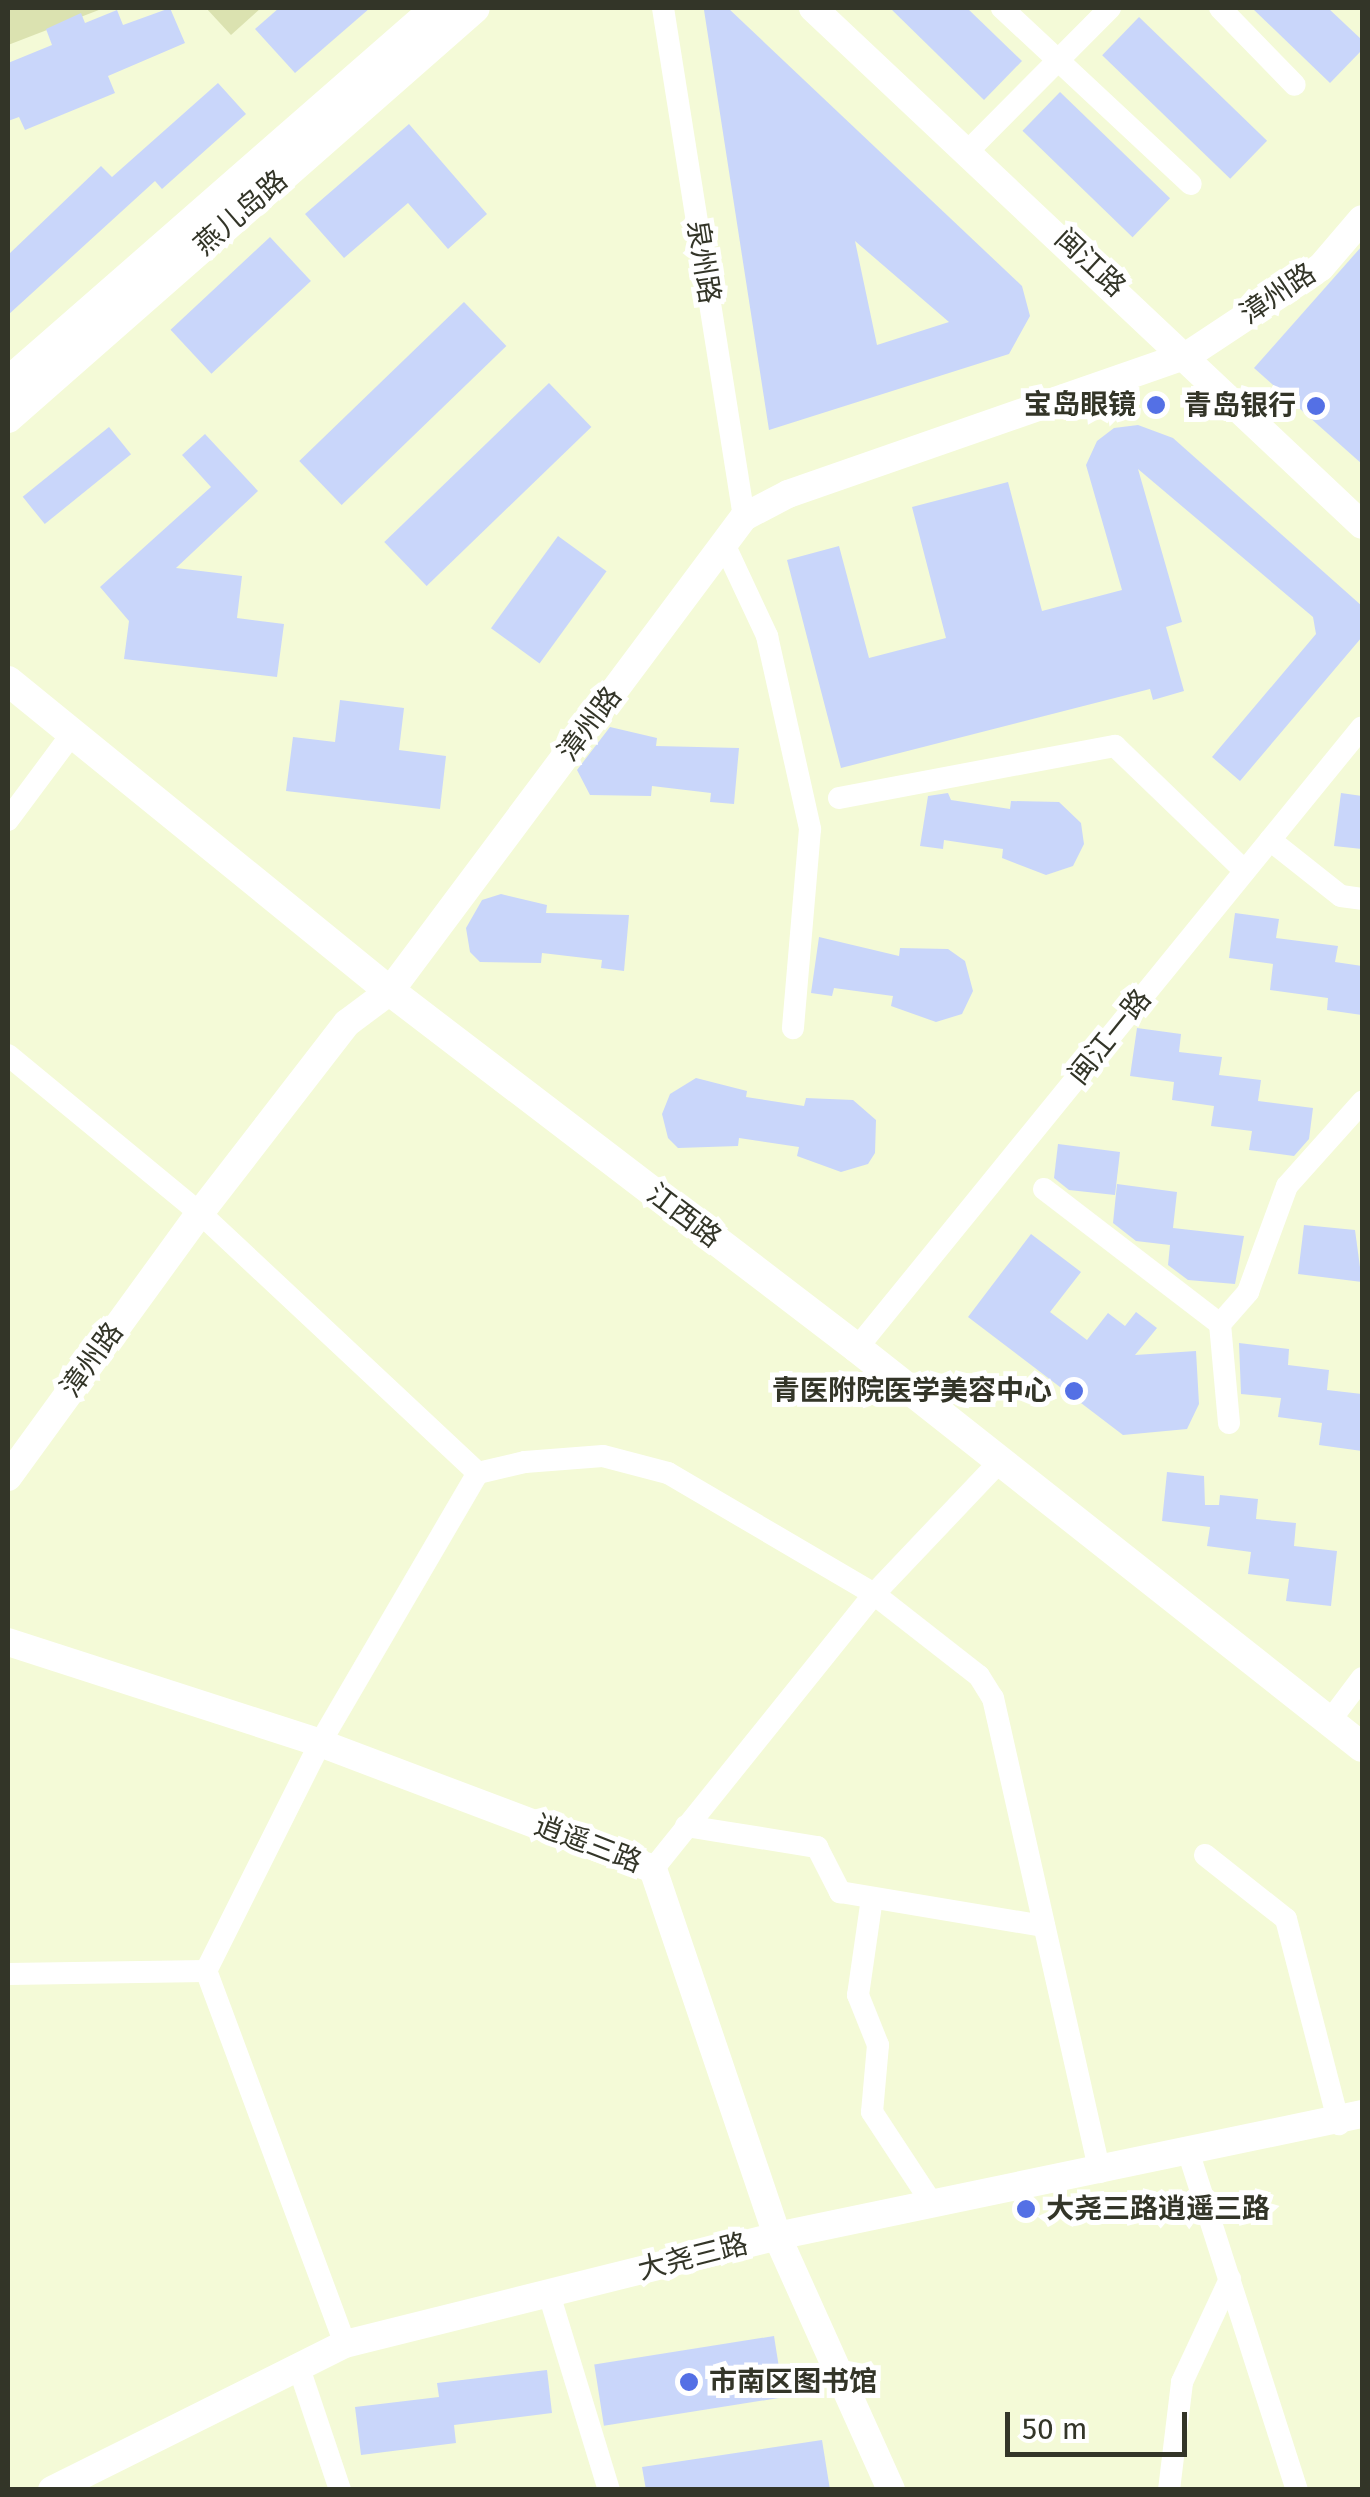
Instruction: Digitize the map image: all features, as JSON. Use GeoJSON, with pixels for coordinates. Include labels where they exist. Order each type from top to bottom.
{"type":"FeatureCollection","features":[{"type":"Feature","properties":{"kind":"main road","name":"燕儿岛路"},"geometry":{"type":"LineString","coordinates":[[8,382],[436,8]]}},
{"type":"Feature","properties":{"kind":"main road","name":"燕儿岛路"},"geometry":{"type":"LineString","coordinates":[[8,418],[475,8]]}},
{"type":"Feature","properties":{"kind":"main road","name":"江西路"},"geometry":{"type":"LineString","coordinates":[[8,681],[390,991],[857,1348],[1362,1748]]}},
{"type":"Feature","properties":{"kind":"street","name":"泉州路"},"geometry":{"type":"LineString","coordinates":[[662,8],[744,517]]}},
{"type":"Feature","properties":{"kind":"street","name":"闽江路"},"geometry":{"type":"LineString","coordinates":[[813,8],[1188,355],[1362,524]]}},
{"type":"Feature","properties":{"kind":"street"},"geometry":{"type":"LineString","coordinates":[[1002,8],[1191,184]]}},
{"type":"Feature","properties":{"kind":"street"},"geometry":{"type":"LineString","coordinates":[[966,152],[1110,8]]}},
{"type":"Feature","properties":{"kind":"street"},"geometry":{"type":"LineString","coordinates":[[1220,8],[1295,85]]}},
{"type":"Feature","properties":{"kind":"street","name":"漳州路"},"geometry":{"type":"LineString","coordinates":[[8,1477],[200,1212],[347,1023],[390,991],[744,517],[788,494],[1188,355],[1321,267],[1362,219]]}},
{"type":"Feature","properties":{"kind":"street"},"geometry":{"type":"LineString","coordinates":[[724,544],[766,636],[810,829],[792,1028]]}},
{"type":"Feature","properties":{"kind":"street","name":"闽江一路"},"geometry":{"type":"LineString","coordinates":[[857,1348],[1362,726]]}},
{"type":"Feature","properties":{"kind":"street"},"geometry":{"type":"LineString","coordinates":[[8,820],[74,732]]}},
{"type":"Feature","properties":{"kind":"street"},"geometry":{"type":"LineString","coordinates":[[839,798],[1115,746],[1245,871]]}},
{"type":"Feature","properties":{"kind":"street"},"geometry":{"type":"LineString","coordinates":[[1270,840],[1341,896],[1362,899]]}},
{"type":"Feature","properties":{"kind":"street"},"geometry":{"type":"LineString","coordinates":[[8,1055],[200,1212],[478,1473]]}},
{"type":"Feature","properties":{"kind":"street"},"geometry":{"type":"LineString","coordinates":[[1220,1324],[1248,1292],[1287,1186],[1362,1102]]}},
{"type":"Feature","properties":{"kind":"street"},"geometry":{"type":"LineString","coordinates":[[1044,1190],[1220,1324],[1230,1423]]}},
{"type":"Feature","properties":{"kind":"street"},"geometry":{"type":"LineString","coordinates":[[478,1473],[570,1458],[630,1460],[762,1524],[874,1594],[946,1646],[993,1698],[1100,2172]]}},
{"type":"Feature","properties":{"kind":"street"},"geometry":{"type":"LineString","coordinates":[[654,1868],[874,1594],[1000,1462]]}},
{"type":"Feature","properties":{"kind":"street"},"geometry":{"type":"LineString","coordinates":[[344,2344],[206,1971],[320,1743],[478,1473]]}},
{"type":"Feature","properties":{"kind":"street","name":"逍遥三路"},"geometry":{"type":"LineString","coordinates":[[8,1642],[320,1743],[654,1868],[777,2236],[891,2490]]}},
{"type":"Feature","properties":{"kind":"street"},"geometry":{"type":"LineString","coordinates":[[1330,1722],[1362,1678]]}},
{"type":"Feature","properties":{"kind":"street"},"geometry":{"type":"LineString","coordinates":[[686,1826],[818,1848],[840,1892],[1044,1926]]}},
{"type":"Feature","properties":{"kind":"street"},"geometry":{"type":"LineString","coordinates":[[1204,1855],[1286,1919],[1351,2119]]}},
{"type":"Feature","properties":{"kind":"street"},"geometry":{"type":"LineString","coordinates":[[872,1898],[858,1995],[878,2045],[872,2112],[933,2205]]}},
{"type":"Feature","properties":{"kind":"street"},"geometry":{"type":"LineString","coordinates":[[8,1974],[206,1971]]}},
{"type":"Feature","properties":{"kind":"street","name":"大尧三路"},"geometry":{"type":"LineString","coordinates":[[52,2490],[344,2344],[777,2236],[1351,2119]]}},
{"type":"Feature","properties":{"kind":"street"},"geometry":{"type":"LineString","coordinates":[[1189,2154],[1297,2490]]}},
{"type":"Feature","properties":{"kind":"street"},"geometry":{"type":"LineString","coordinates":[[1169,2490],[1182,2382],[1230,2279]]}},
{"type":"Feature","properties":{"kind":"street"},"geometry":{"type":"LineString","coordinates":[[549,2294],[609,2490]]}},
{"type":"Feature","properties":{"kind":"street"},"geometry":{"type":"LineString","coordinates":[[298,2365],[340,2490]]}},
{"type":"Feature","properties":{"kind":"green space"},"geometry":{"type":"Polygon","coordinates":[[[8,8],[104,8],[8,45],[8,8]]]}},
{"type":"Feature","properties":{"kind":"green space"},"geometry":{"type":"Polygon","coordinates":[[[206,8],[261,8],[231,35],[206,8]]]}},
{"type":"Feature","properties":{"kind":"building"},"geometry":{"type":"Polygon","coordinates":[[[170,8],[185,43],[108,76],[115,93],[25,130],[19,117],[8,121],[8,63],[52,45],[46,29],[81,13],[85,23],[117,10],[123,25],[170,8]]]}},
{"type":"Feature","properties":{"kind":"building"},"geometry":{"type":"Polygon","coordinates":[[[279,8],[370,8],[295,73],[255,29],[279,8]]]}},
{"type":"Feature","properties":{"kind":"building"},"geometry":{"type":"Polygon","coordinates":[[[728,8],[1022,286],[1030,316],[1009,354],[769,430],[704,10],[728,8]],[[855,241],[877,345],[949,322],[855,241]]]}},
{"type":"Feature","properties":{"kind":"building"},"geometry":{"type":"Polygon","coordinates":[[[890,8],[967,8],[1022,61],[984,100],[890,8]]]}},
{"type":"Feature","properties":{"kind":"building"},"geometry":{"type":"Polygon","coordinates":[[[1252,8],[1328,8],[1362,40],[1362,50],[1330,83],[1252,8]]]}},
{"type":"Feature","properties":{"kind":"building"},"geometry":{"type":"Polygon","coordinates":[[[1139,17],[1267,141],[1230,179],[1102,55],[1139,17]]]}},
{"type":"Feature","properties":{"kind":"building"},"geometry":{"type":"Polygon","coordinates":[[[218,83],[246,114],[162,189],[155,181],[8,315],[8,255],[101,166],[112,177],[218,83]]]}},
{"type":"Feature","properties":{"kind":"building"},"geometry":{"type":"Polygon","coordinates":[[[1060,92],[1170,198],[1133,237],[1022,131],[1060,92]]]}},
{"type":"Feature","properties":{"kind":"building"},"geometry":{"type":"Polygon","coordinates":[[[409,124],[487,214],[448,249],[408,203],[344,258],[305,214],[409,124]]]}},
{"type":"Feature","properties":{"kind":"building"},"geometry":{"type":"Polygon","coordinates":[[[270,237],[311,281],[211,374],[171,330],[270,237]]]}},
{"type":"Feature","properties":{"kind":"building"},"geometry":{"type":"Polygon","coordinates":[[[1362,246],[1362,464],[1254,368],[1362,246]]]}},
{"type":"Feature","properties":{"kind":"building"},"geometry":{"type":"Polygon","coordinates":[[[464,302],[506,346],[342,505],[299,461],[464,302]]]}},
{"type":"Feature","properties":{"kind":"building"},"geometry":{"type":"Polygon","coordinates":[[[549,383],[591,427],[427,586],[384,542],[549,383]]]}},
{"type":"Feature","properties":{"kind":"building"},"geometry":{"type":"Polygon","coordinates":[[[1138,425],[1173,438],[1362,606],[1362,637],[1240,781],[1212,757],[1316,634],[1313,617],[1138,469],[1182,622],[1166,627],[1184,691],[1153,700],[1150,689],[841,768],[787,560],[839,546],[869,658],[946,638],[912,507],[1008,482],[1042,611],[1122,590],[1086,465],[1097,441],[1114,428],[1138,425]]]}},
{"type":"Feature","properties":{"kind":"building"},"geometry":{"type":"Polygon","coordinates":[[[109,427],[131,454],[45,524],[23,497],[109,427]]]}},
{"type":"Feature","properties":{"kind":"building"},"geometry":{"type":"Polygon","coordinates":[[[205,434],[258,491],[176,568],[242,576],[237,618],[284,624],[277,677],[124,659],[129,621],[100,587],[211,487],[182,455],[205,434]]]}},
{"type":"Feature","properties":{"kind":"building"},"geometry":{"type":"Polygon","coordinates":[[[558,536],[607,571],[540,663],[491,628],[558,536]]]}},
{"type":"Feature","properties":{"kind":"building"},"geometry":{"type":"Polygon","coordinates":[[[340,700],[404,708],[399,750],[446,756],[440,809],[286,791],[293,737],[335,742],[340,700]]]}},
{"type":"Feature","properties":{"kind":"building"},"geometry":{"type":"Polygon","coordinates":[[[610,727],[657,738],[656,746],[739,748],[734,804],[710,802],[711,793],[652,786],[651,796],[590,795],[577,770],[610,727]]]}},
{"type":"Feature","properties":{"kind":"building"},"geometry":{"type":"Polygon","coordinates":[[[948,793],[951,800],[1010,809],[1011,801],[1059,802],[1081,823],[1084,844],[1073,866],[1046,875],[1002,858],[1003,849],[944,840],[943,849],[920,846],[928,796],[948,793]]]}},
{"type":"Feature","properties":{"kind":"building"},"geometry":{"type":"Polygon","coordinates":[[[1341,793],[1362,796],[1362,849],[1334,846],[1341,793]]]}},
{"type":"Feature","properties":{"kind":"building"},"geometry":{"type":"Polygon","coordinates":[[[501,894],[547,905],[546,913],[629,915],[624,971],[601,968],[602,960],[542,953],[541,963],[480,962],[470,952],[466,928],[482,900],[501,894]]]}},
{"type":"Feature","properties":{"kind":"building"},"geometry":{"type":"Polygon","coordinates":[[[1235,913],[1279,919],[1276,938],[1338,946],[1335,962],[1362,966],[1362,1015],[1327,1010],[1328,998],[1270,990],[1273,964],[1229,958],[1235,913]]]}},
{"type":"Feature","properties":{"kind":"building"},"geometry":{"type":"Polygon","coordinates":[[[819,937],[899,956],[900,948],[948,949],[965,961],[973,991],[962,1014],[936,1022],[891,1006],[893,996],[834,988],[832,996],[811,993],[819,937]]]}},
{"type":"Feature","properties":{"kind":"building"},"geometry":{"type":"Polygon","coordinates":[[[1137,1028],[1181,1034],[1179,1052],[1222,1057],[1219,1075],[1261,1080],[1258,1101],[1313,1108],[1309,1139],[1294,1156],[1249,1150],[1252,1131],[1211,1126],[1214,1106],[1172,1100],[1174,1082],[1130,1076],[1137,1028]]]}},
{"type":"Feature","properties":{"kind":"building"},"geometry":{"type":"Polygon","coordinates":[[[696,1078],[747,1091],[746,1097],[804,1106],[806,1098],[853,1100],[876,1120],[875,1153],[868,1164],[841,1172],[797,1156],[799,1147],[739,1138],[738,1146],[678,1148],[668,1138],[662,1114],[670,1094],[696,1078]]]}},
{"type":"Feature","properties":{"kind":"building"},"geometry":{"type":"Polygon","coordinates":[[[1058,1144],[1120,1152],[1115,1195],[1069,1190],[1054,1178],[1058,1144]]]}},
{"type":"Feature","properties":{"kind":"building"},"geometry":{"type":"Polygon","coordinates":[[[1117,1184],[1177,1192],[1173,1228],[1244,1236],[1235,1284],[1188,1280],[1168,1265],[1170,1245],[1136,1241],[1113,1223],[1117,1184]]]}},
{"type":"Feature","properties":{"kind":"building"},"geometry":{"type":"Polygon","coordinates":[[[1304,1225],[1355,1230],[1362,1282],[1298,1274],[1304,1225]]]}},
{"type":"Feature","properties":{"kind":"building"},"geometry":{"type":"Polygon","coordinates":[[[1031,1234],[1081,1272],[1050,1312],[1087,1340],[1108,1313],[1125,1326],[1136,1312],[1157,1328],[1135,1355],[1196,1351],[1199,1404],[1187,1429],[1123,1435],[968,1317],[1031,1234]]]}},
{"type":"Feature","properties":{"kind":"building"},"geometry":{"type":"Polygon","coordinates":[[[1239,1343],[1289,1349],[1288,1365],[1329,1370],[1327,1390],[1362,1394],[1362,1451],[1319,1445],[1322,1423],[1278,1417],[1281,1398],[1241,1394],[1239,1343]]]}},
{"type":"Feature","properties":{"kind":"building"},"geometry":{"type":"Polygon","coordinates":[[[1167,1472],[1204,1476],[1205,1505],[1219,1505],[1220,1495],[1258,1499],[1256,1519],[1296,1523],[1294,1546],[1337,1551],[1331,1606],[1286,1601],[1289,1579],[1248,1574],[1251,1552],[1207,1546],[1210,1527],[1162,1521],[1167,1472]]]}},
{"type":"Feature","properties":{"kind":"building","name":"市南区图书馆"},"geometry":{"type":"Polygon","coordinates":[[[774,2336],[784,2397],[604,2426],[594,2364],[774,2336]]]}},
{"type":"Feature","properties":{"kind":"building"},"geometry":{"type":"Polygon","coordinates":[[[547,2370],[552,2413],[454,2425],[456,2443],[361,2455],[355,2407],[439,2397],[437,2383],[547,2370]]]}},
{"type":"Feature","properties":{"kind":"building"},"geometry":{"type":"Polygon","coordinates":[[[822,2440],[830,2490],[646,2490],[642,2467],[822,2440]]]}},
{"type":"Feature","properties":{"kind":"place","name":"宝岛眼镜"},"geometry":{"type":"Point","coordinates":[1156,405]}},
{"type":"Feature","properties":{"kind":"place","name":"青岛银行"},"geometry":{"type":"Point","coordinates":[1316,406]}},
{"type":"Feature","properties":{"kind":"place","name":"青医附院医学美容中心"},"geometry":{"type":"Point","coordinates":[1074,1391]}},
{"type":"Feature","properties":{"kind":"place","name":"大尧三路逍遥三路"},"geometry":{"type":"Point","coordinates":[1026,2209]}},
{"type":"Feature","properties":{"kind":"place","name":"市南区图书馆"},"geometry":{"type":"Point","coordinates":[689,2382]}}]}
